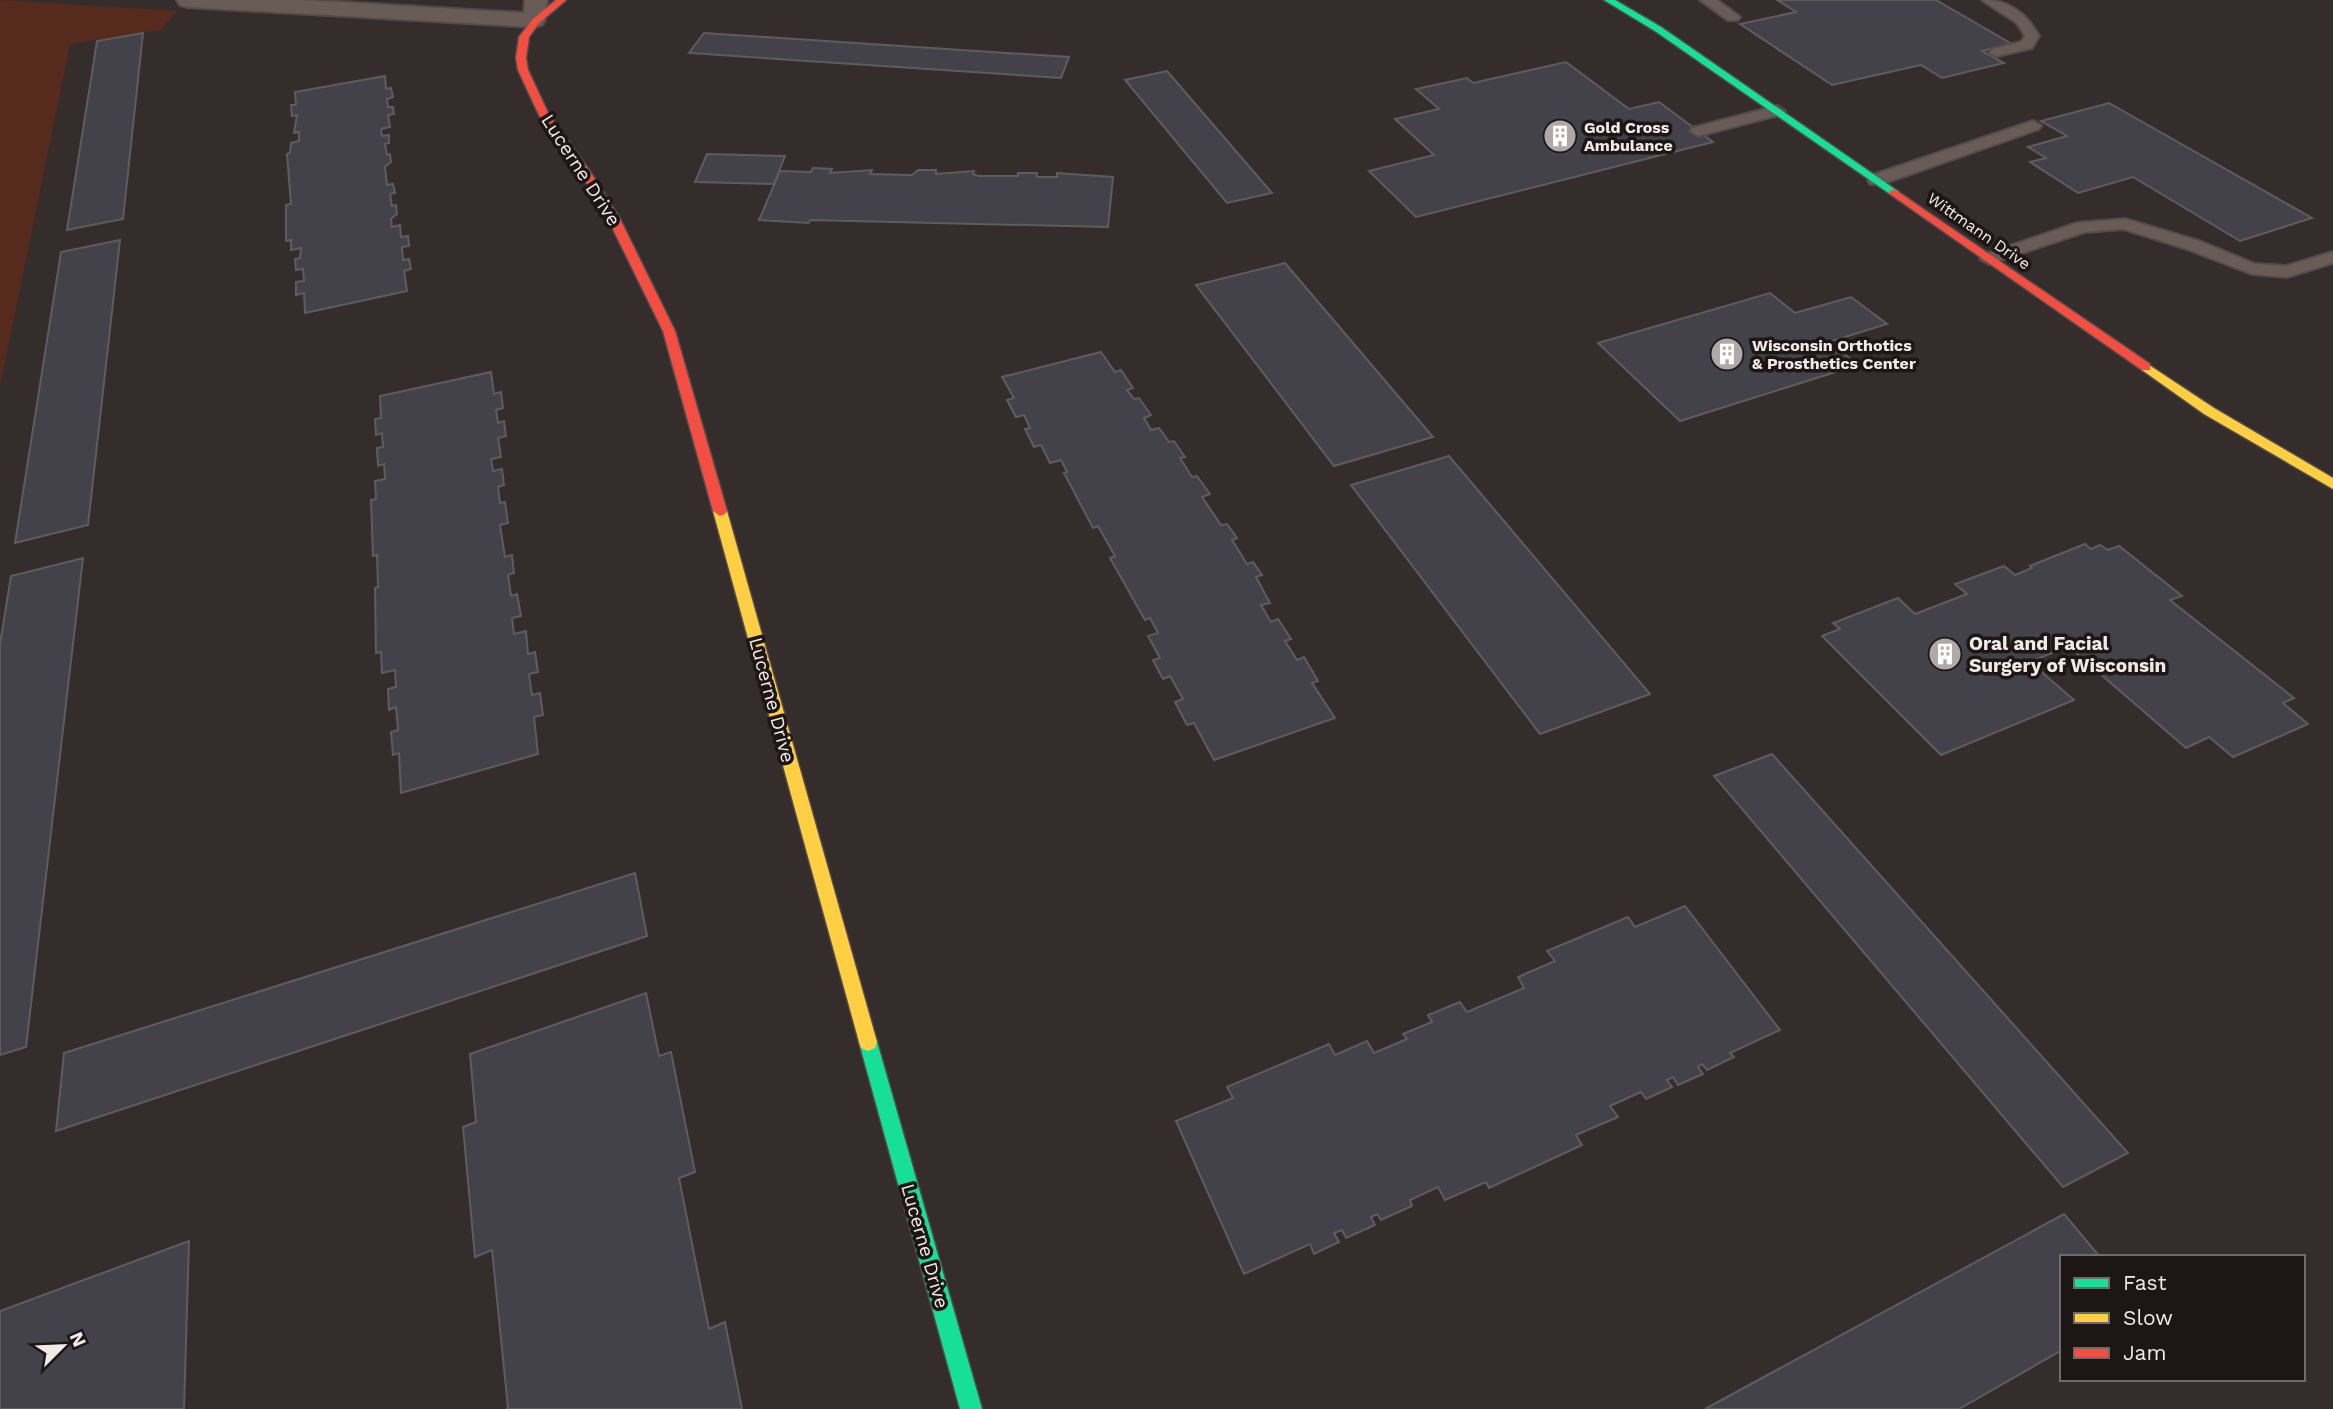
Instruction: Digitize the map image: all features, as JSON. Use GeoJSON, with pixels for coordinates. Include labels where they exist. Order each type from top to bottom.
{"type":"FeatureCollection","features":[{"type":"Feature","properties":{"kind":"street"},"geometry":{"type":"LineString","coordinates":[[188,0],[535,10],[561,0]]}},
{"type":"Feature","properties":{"kind":"street","name":"Wittmann Drive"},"geometry":{"type":"LineString","coordinates":[[1609,0],[1658,29],[2209,411],[2333,484]]}},
{"type":"Feature","properties":{"kind":"street","name":"Lucerne Drive"},"geometry":{"type":"LineString","coordinates":[[535,10],[524,36],[522,68],[532,92],[555,131],[593,182],[634,256],[670,331],[971,1409]]}},
{"type":"Feature","properties":{"kind":"lane"},"geometry":{"type":"LineString","coordinates":[[1707,0],[1733,17]]}},
{"type":"Feature","properties":{"kind":"lane"},"geometry":{"type":"LineString","coordinates":[[1989,0],[2023,20],[2032,36],[2027,45],[1997,52]]}},
{"type":"Feature","properties":{"kind":"lane"},"geometry":{"type":"LineString","coordinates":[[1698,131],[1777,111]]}},
{"type":"Feature","properties":{"kind":"lane"},"geometry":{"type":"LineString","coordinates":[[1876,180],[2033,126]]}},
{"type":"Feature","properties":{"kind":"lane"},"geometry":{"type":"LineString","coordinates":[[1989,258],[2082,227],[2125,224],[2252,269],[2287,272],[2333,257]]}},
{"type":"Feature","properties":{"kind":"shaded area"},"geometry":{"type":"Polygon","coordinates":[[[0,0],[178,11],[160,30],[70,44],[0,387],[0,0]]]}},
{"type":"Feature","properties":{"kind":"building"},"geometry":{"type":"Polygon","coordinates":[[[1777,0],[1936,0],[2012,44],[1982,51],[2004,63],[1942,78],[1921,65],[1832,85],[1740,24],[1796,12],[1777,0]]]}},
{"type":"Feature","properties":{"kind":"building"},"geometry":{"type":"Polygon","coordinates":[[[143,33],[123,219],[67,230],[97,41],[143,33]]]}},
{"type":"Feature","properties":{"kind":"building"},"geometry":{"type":"Polygon","coordinates":[[[704,33],[1069,57],[1061,78],[689,53],[704,33]]]}},
{"type":"Feature","properties":{"kind":"building","name":"Gold Cross Ambulance"},"geometry":{"type":"Polygon","coordinates":[[[1566,62],[1629,109],[1659,102],[1713,142],[1416,217],[1369,171],[1434,155],[1395,119],[1439,109],[1416,89],[1467,78],[1473,83],[1566,62]]]}},
{"type":"Feature","properties":{"kind":"building"},"geometry":{"type":"Polygon","coordinates":[[[1167,71],[1272,193],[1227,203],[1125,80],[1167,71]]]}},
{"type":"Feature","properties":{"kind":"building"},"geometry":{"type":"Polygon","coordinates":[[[385,76],[386,89],[391,88],[393,97],[387,99],[388,107],[393,107],[394,114],[388,115],[390,127],[381,129],[382,136],[389,135],[389,143],[385,144],[391,162],[385,167],[387,185],[393,184],[395,193],[390,194],[397,214],[391,219],[392,227],[400,225],[401,237],[408,236],[409,246],[402,247],[403,260],[409,259],[411,269],[404,271],[407,291],[305,313],[304,293],[296,295],[296,282],[304,281],[303,269],[296,270],[295,259],[300,258],[301,248],[291,250],[291,240],[286,241],[286,205],[291,204],[287,154],[290,153],[291,143],[299,141],[299,132],[294,133],[297,115],[292,116],[291,105],[296,105],[295,92],[385,76]]]}},
{"type":"Feature","properties":{"kind":"building"},"geometry":{"type":"Polygon","coordinates":[[[2109,103],[2312,218],[2240,241],[2133,177],[2078,193],[2030,162],[2046,158],[2028,147],[2067,136],[2041,121],[2109,103]]]}},
{"type":"Feature","properties":{"kind":"building"},"geometry":{"type":"Polygon","coordinates":[[[707,154],[785,156],[774,184],[695,182],[707,154]]]}},
{"type":"Feature","properties":{"kind":"building"},"geometry":{"type":"Polygon","coordinates":[[[813,168],[832,169],[830,173],[872,170],[870,174],[912,175],[918,170],[936,170],[936,174],[974,171],[973,174],[978,176],[1037,173],[1037,177],[1057,177],[1057,173],[1113,177],[1108,227],[759,220],[780,171],[811,172],[813,168]]]}},
{"type":"Feature","properties":{"kind":"building"},"geometry":{"type":"Polygon","coordinates":[[[120,240],[88,525],[15,543],[61,252],[120,240]]]}},
{"type":"Feature","properties":{"kind":"building"},"geometry":{"type":"Polygon","coordinates":[[[1285,263],[1433,437],[1334,466],[1196,285],[1285,263]]]}},
{"type":"Feature","properties":{"kind":"building","name":"Wisconsin Orthotics & Prosthetics Center"},"geometry":{"type":"Polygon","coordinates":[[[1770,293],[1795,313],[1851,297],[1887,324],[1829,342],[1858,365],[1680,421],[1598,343],[1770,293]]]}},
{"type":"Feature","properties":{"kind":"building"},"geometry":{"type":"Polygon","coordinates":[[[1101,352],[1115,372],[1121,370],[1133,388],[1127,390],[1134,399],[1139,398],[1151,415],[1144,418],[1151,430],[1159,428],[1169,442],[1174,441],[1185,457],[1180,458],[1192,477],[1197,476],[1210,494],[1202,497],[1221,525],[1227,524],[1237,538],[1232,540],[1247,564],[1253,562],[1262,575],[1256,577],[1270,603],[1261,605],[1271,622],[1278,619],[1291,639],[1285,641],[1297,660],[1304,657],[1318,681],[1312,683],[1335,718],[1214,760],[1194,723],[1187,725],[1175,702],[1183,699],[1170,676],[1163,679],[1153,660],[1160,658],[1148,636],[1158,633],[1150,618],[1145,620],[1110,558],[1115,556],[1098,526],[1093,528],[1064,473],[1067,472],[1061,460],[1050,463],[1041,445],[1034,447],[1025,429],[1030,428],[1024,415],[1016,417],[1007,400],[1014,398],[1002,377],[1101,352]]]}},
{"type":"Feature","properties":{"kind":"building"},"geometry":{"type":"Polygon","coordinates":[[[491,372],[494,394],[501,392],[503,408],[496,410],[498,423],[504,421],[506,436],[498,438],[501,457],[491,459],[493,471],[502,469],[504,485],[498,487],[500,503],[505,502],[508,523],[500,525],[505,557],[512,555],[514,573],[508,575],[511,596],[517,594],[521,616],[512,618],[514,634],[526,631],[528,654],[535,652],[538,672],[529,674],[532,695],[540,693],[543,715],[534,717],[538,754],[401,793],[399,753],[393,755],[391,732],[398,730],[396,707],[389,710],[388,689],[396,687],[395,670],[382,673],[381,652],[376,653],[377,555],[373,556],[371,500],[376,499],[375,481],[385,479],[384,464],[378,466],[377,448],[383,447],[382,433],[376,435],[375,419],[381,418],[380,396],[491,372]]]}},
{"type":"Feature","properties":{"kind":"building"},"geometry":{"type":"Polygon","coordinates":[[[1449,456],[1650,694],[1540,734],[1351,485],[1449,456]]]}},
{"type":"Feature","properties":{"kind":"building","name":"Oral and Facial Surgery of Wisconsin"},"geometry":{"type":"Polygon","coordinates":[[[2085,544],[2091,549],[2100,545],[2108,550],[2119,546],[2182,596],[2170,600],[2294,698],[2283,703],[2308,724],[2233,757],[2209,737],[2186,748],[2068,646],[2030,662],[2074,700],[1941,755],[1822,636],[1840,629],[1833,623],[1898,598],[1915,614],[1967,594],[1955,584],[2004,566],[2015,575],[2032,568],[2030,566],[2085,544]]]}},
{"type":"Feature","properties":{"kind":"building"},"geometry":{"type":"Polygon","coordinates":[[[83,558],[26,1047],[0,1055],[0,644],[11,576],[83,558]]]}},
{"type":"Feature","properties":{"kind":"building"},"geometry":{"type":"Polygon","coordinates":[[[1772,754],[2128,1153],[2063,1187],[1714,776],[1772,754]]]}},
{"type":"Feature","properties":{"kind":"building"},"geometry":{"type":"Polygon","coordinates":[[[635,873],[647,936],[56,1131],[64,1053],[635,873]]]}},
{"type":"Feature","properties":{"kind":"building"},"geometry":{"type":"Polygon","coordinates":[[[1685,906],[1780,1030],[1730,1053],[1734,1057],[1707,1070],[1702,1064],[1698,1067],[1703,1074],[1678,1085],[1673,1077],[1667,1080],[1672,1087],[1646,1099],[1641,1092],[1610,1106],[1618,1117],[1576,1135],[1582,1145],[1489,1188],[1486,1182],[1445,1200],[1438,1187],[1410,1200],[1412,1206],[1381,1220],[1377,1214],[1371,1217],[1375,1225],[1346,1238],[1342,1230],[1334,1233],[1339,1242],[1314,1254],[1310,1244],[1244,1274],[1176,1121],[1233,1098],[1227,1087],[1329,1044],[1335,1055],[1367,1041],[1374,1053],[1407,1039],[1403,1034],[1432,1022],[1428,1015],[1460,1002],[1467,1012],[1524,988],[1518,977],[1555,961],[1547,951],[1628,917],[1635,927],[1685,906]]]}},
{"type":"Feature","properties":{"kind":"building"},"geometry":{"type":"Polygon","coordinates":[[[646,993],[659,1056],[671,1052],[695,1172],[679,1178],[709,1329],[725,1322],[742,1409],[506,1409],[492,1250],[475,1257],[463,1127],[476,1122],[470,1054],[646,993]]]}},
{"type":"Feature","properties":{"kind":"building"},"geometry":{"type":"Polygon","coordinates":[[[2064,1214],[2098,1255],[2060,1255],[2060,1351],[1959,1409],[1705,1409],[2064,1214]]]}},
{"type":"Feature","properties":{"kind":"building"},"geometry":{"type":"Polygon","coordinates":[[[189,1241],[184,1409],[0,1409],[0,1311],[189,1241]]]}},
{"type":"Feature","properties":{"kind":"traffic: fast"},"geometry":{"type":"LineString","coordinates":[[1609,0],[1658,29],[1894,192]]}},
{"type":"Feature","properties":{"kind":"traffic: fast"},"geometry":{"type":"LineString","coordinates":[[868,1042],[971,1409]]}},
{"type":"Feature","properties":{"kind":"traffic: slow"},"geometry":{"type":"LineString","coordinates":[[2146,367],[2209,411],[2333,484]]}},
{"type":"Feature","properties":{"kind":"traffic: slow"},"geometry":{"type":"LineString","coordinates":[[720,511],[868,1042]]}},
{"type":"Feature","properties":{"kind":"traffic: jam"},"geometry":{"type":"LineString","coordinates":[[561,0],[536,21],[524,37],[521,58],[523,70],[544,115],[584,170],[614,219],[669,331],[720,511]]}},
{"type":"Feature","properties":{"kind":"traffic: jam"},"geometry":{"type":"LineString","coordinates":[[1894,192],[2146,367]]}},
{"type":"Feature","properties":{"kind":"place","name":"Gold Cross Ambulance"},"geometry":{"type":"Point","coordinates":[1560,136]}},
{"type":"Feature","properties":{"kind":"place","name":"Wisconsin Orthotics & Prosthetics Center"},"geometry":{"type":"Point","coordinates":[1727,354]}},
{"type":"Feature","properties":{"kind":"place","name":"Oral and Facial Surgery of Wisconsin"},"geometry":{"type":"Point","coordinates":[1945,654]}}]}
